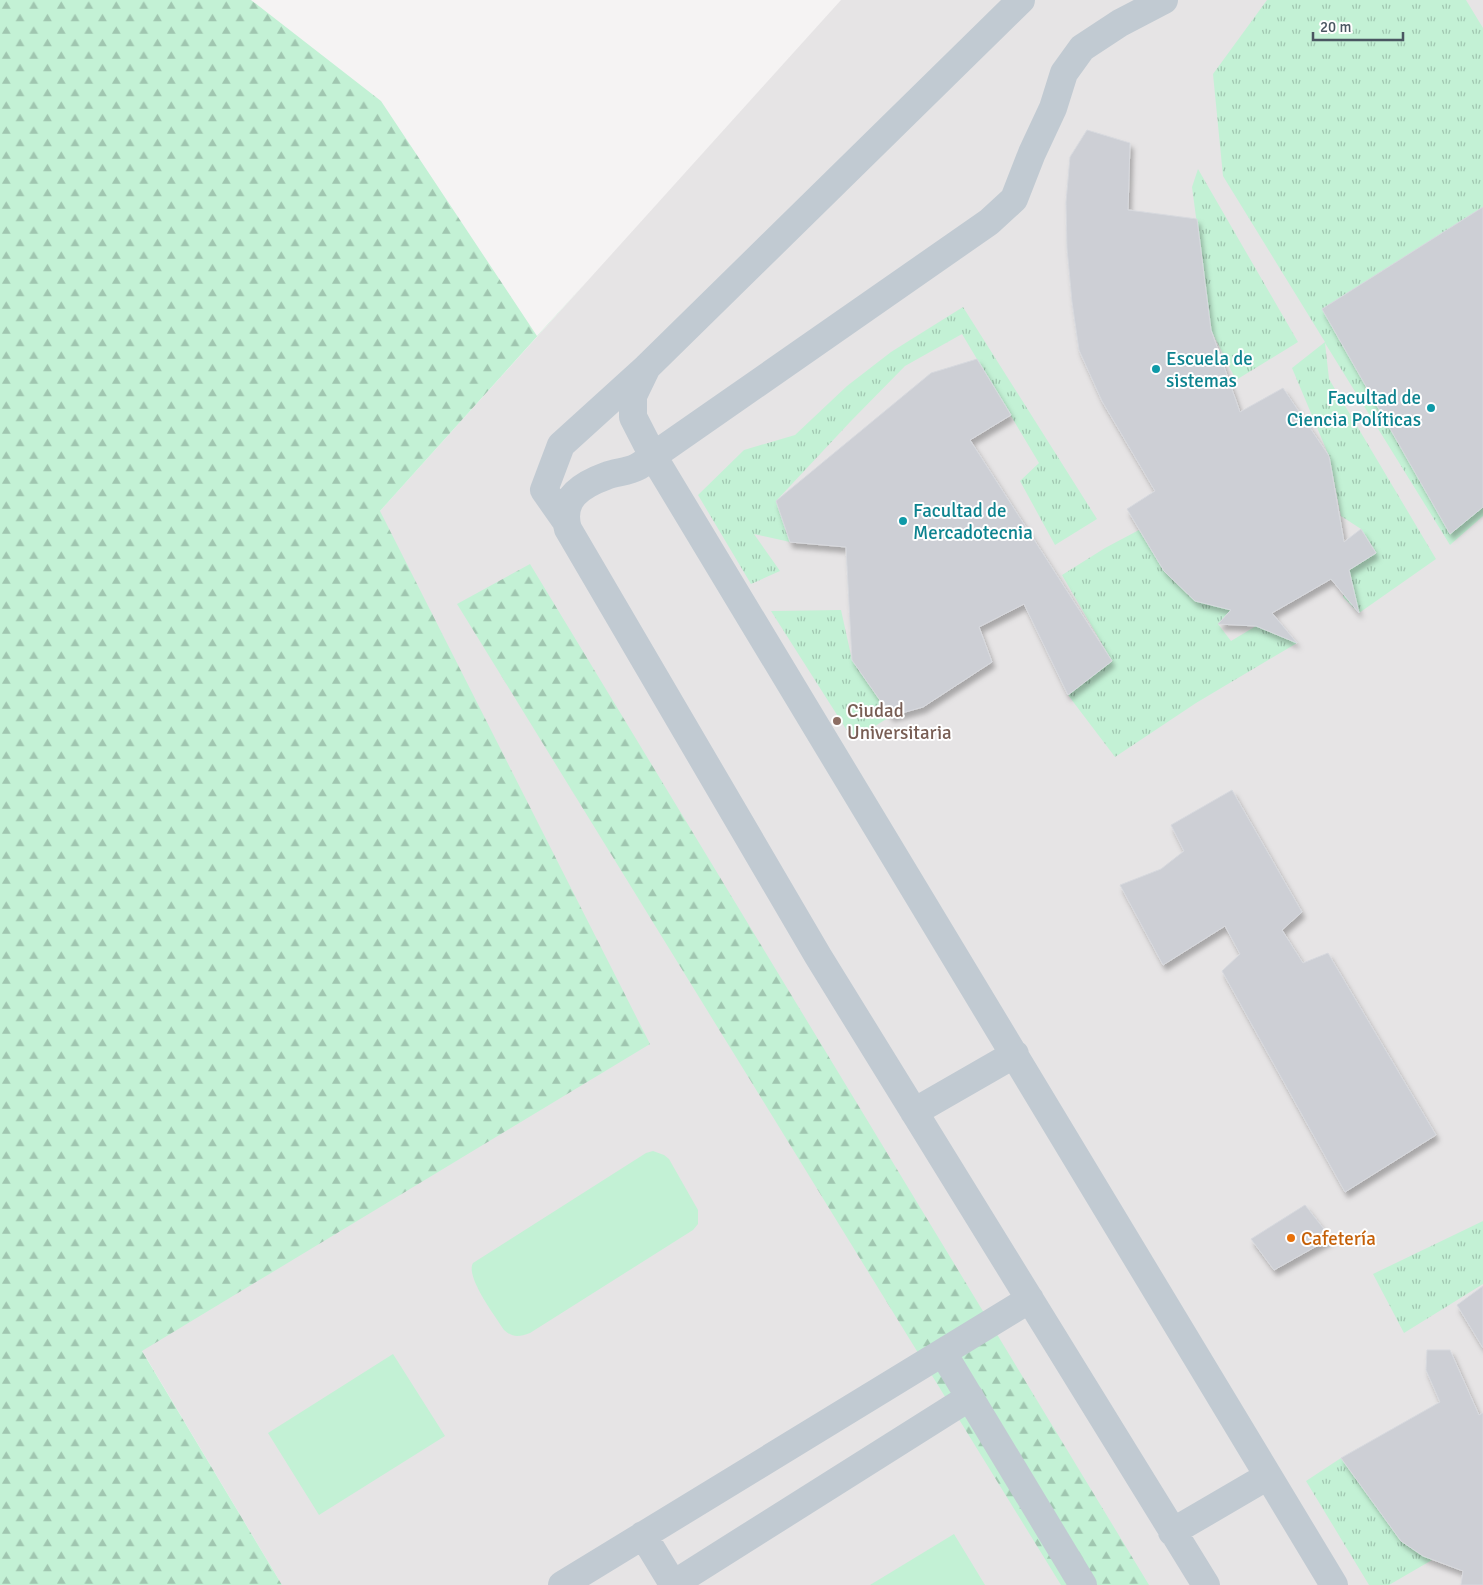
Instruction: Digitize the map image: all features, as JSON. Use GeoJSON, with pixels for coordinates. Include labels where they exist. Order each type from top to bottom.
{"type":"FeatureCollection","features":[{"type":"Feature","properties":{"kind":"lane"},"geometry":{"type":"LineString","coordinates":[[1021,0],[647,367],[561,446],[544,490],[565,520],[568,529],[818,956],[1206,1585]]}},
{"type":"Feature","properties":{"kind":"lane"},"geometry":{"type":"LineString","coordinates":[[565,520],[570,499],[580,488],[606,476],[637,467],[995,216],[1014,199],[1032,153],[1053,108],[1064,73],[1082,48],[1120,23],[1164,0]]}},
{"type":"Feature","properties":{"kind":"lane"},"geometry":{"type":"LineString","coordinates":[[647,367],[633,396],[633,417],[653,456],[1334,1585]]}},
{"type":"Feature","properties":{"kind":"lane"},"geometry":{"type":"LineString","coordinates":[[914,1112],[1015,1054]]}},
{"type":"Feature","properties":{"kind":"lane"},"geometry":{"type":"LineString","coordinates":[[562,1585],[1030,1299]]}},
{"type":"Feature","properties":{"kind":"lane"},"geometry":{"type":"LineString","coordinates":[[943,1353],[1083,1585]]}},
{"type":"Feature","properties":{"kind":"lane"},"geometry":{"type":"LineString","coordinates":[[643,1535],[673,1585],[970,1397]]}},
{"type":"Feature","properties":{"kind":"lane"},"geometry":{"type":"LineString","coordinates":[[1172,1532],[1268,1476]]}},
{"type":"Feature","properties":{"kind":"shaded area","name":"Ciudad Universitaria"},"geometry":{"type":"Polygon","coordinates":[[[841,0],[1483,0],[1483,1585],[282,1585],[0,1113],[0,932],[841,0]]]}},
{"type":"Feature","properties":{"kind":"green space"},"geometry":{"type":"Polygon","coordinates":[[[0,0],[251,0],[381,101],[537,336],[586,282],[380,511],[650,1044],[142,1351],[282,1585],[0,1585],[0,0]]]}},
{"type":"Feature","properties":{"kind":"green space"},"geometry":{"type":"Polygon","coordinates":[[[1267,0],[1466,0],[1483,28],[1483,516],[1450,545],[1325,343],[1329,379],[1436,559],[1359,613],[1343,597],[1349,570],[1376,553],[1361,529],[1341,516],[1329,456],[1292,368],[1325,342],[1223,176],[1213,74],[1267,0]]]}},
{"type":"Feature","properties":{"kind":"green space"},"geometry":{"type":"Polygon","coordinates":[[[1198,169],[1298,342],[1236,380],[1211,330],[1192,187],[1198,169]]]}},
{"type":"Feature","properties":{"kind":"green space"},"geometry":{"type":"Polygon","coordinates":[[[963,307],[1097,519],[1055,545],[1020,481],[1039,463],[962,334],[905,366],[776,501],[790,542],[754,534],[780,571],[751,584],[698,495],[744,450],[795,435],[847,386],[891,352],[963,307]]]}},
{"type":"Feature","properties":{"kind":"green space"},"geometry":{"type":"Polygon","coordinates":[[[1139,530],[1164,571],[1195,601],[1231,610],[1218,624],[1231,641],[1256,626],[1297,643],[1196,703],[1115,757],[1068,695],[1112,661],[1062,575],[1105,548],[1139,530]]]}},
{"type":"Feature","properties":{"kind":"green space"},"geometry":{"type":"Polygon","coordinates":[[[530,564],[1149,1585],[1061,1585],[457,604],[530,564]]]}},
{"type":"Feature","properties":{"kind":"green space"},"geometry":{"type":"Polygon","coordinates":[[[841,610],[852,660],[891,716],[853,740],[771,611],[841,610]]]}},
{"type":"Feature","properties":{"kind":"green space"},"geometry":{"type":"Polygon","coordinates":[[[653,1151],[669,1159],[698,1210],[698,1224],[693,1230],[530,1333],[516,1336],[504,1330],[477,1287],[473,1278],[473,1263],[646,1153],[653,1151]]]}},
{"type":"Feature","properties":{"kind":"green space"},"geometry":{"type":"Polygon","coordinates":[[[1483,1221],[1483,1284],[1404,1333],[1373,1274],[1483,1221]]]}},
{"type":"Feature","properties":{"kind":"green space"},"geometry":{"type":"Polygon","coordinates":[[[393,1354],[445,1436],[319,1515],[268,1433],[393,1354]]]}},
{"type":"Feature","properties":{"kind":"green space"},"geometry":{"type":"Polygon","coordinates":[[[1341,1458],[1401,1541],[1432,1560],[1389,1585],[1369,1585],[1306,1481],[1341,1458]]]}},
{"type":"Feature","properties":{"kind":"green space"},"geometry":{"type":"Polygon","coordinates":[[[954,1534],[985,1585],[870,1585],[954,1534]]]}},
{"type":"Feature","properties":{"kind":"building","name":"Escuela de sistemas"},"geometry":{"type":"Polygon","coordinates":[[[1087,130],[1130,143],[1128,210],[1197,219],[1211,330],[1240,412],[1283,388],[1329,456],[1344,542],[1361,529],[1376,553],[1349,570],[1359,613],[1331,579],[1272,613],[1297,643],[1256,626],[1218,624],[1231,610],[1195,601],[1164,571],[1127,509],[1155,491],[1102,401],[1079,350],[1072,302],[1067,248],[1066,202],[1070,157],[1087,130]]]}},
{"type":"Feature","properties":{"kind":"building","name":"Facultad de Ciencia Políticas"},"geometry":{"type":"Polygon","coordinates":[[[1483,207],[1483,507],[1450,534],[1322,309],[1483,207]]]}},
{"type":"Feature","properties":{"kind":"building","name":"Facultad de Mercadotecnia"},"geometry":{"type":"Polygon","coordinates":[[[977,359],[1011,415],[970,440],[1112,661],[1068,695],[1024,604],[979,627],[992,662],[923,707],[891,716],[852,660],[846,547],[790,542],[776,501],[931,373],[977,359]]]}},
{"type":"Feature","properties":{"kind":"building"},"geometry":{"type":"Polygon","coordinates":[[[1232,790],[1302,912],[1282,930],[1303,963],[1328,953],[1436,1135],[1345,1192],[1222,971],[1240,954],[1225,926],[1163,965],[1120,885],[1161,869],[1184,851],[1171,825],[1232,790]]]}},
{"type":"Feature","properties":{"kind":"building","name":"Cafetería"},"geometry":{"type":"Polygon","coordinates":[[[1305,1205],[1331,1238],[1274,1270],[1251,1239],[1305,1205]]]}},
{"type":"Feature","properties":{"kind":"building"},"geometry":{"type":"Polygon","coordinates":[[[1483,1286],[1483,1348],[1457,1305],[1483,1286]]]}},
{"type":"Feature","properties":{"kind":"building"},"geometry":{"type":"Polygon","coordinates":[[[1427,1350],[1450,1350],[1479,1415],[1483,1413],[1483,1585],[1461,1585],[1463,1571],[1423,1556],[1401,1541],[1341,1458],[1440,1402],[1426,1370],[1427,1350]]]}},
{"type":"Feature","properties":{"kind":"place","name":"Escuela de sistemas"},"geometry":{"type":"Point","coordinates":[1156,369]}},
{"type":"Feature","properties":{"kind":"place","name":"Facultad de Ciencia Políticas"},"geometry":{"type":"Point","coordinates":[1431,408]}},
{"type":"Feature","properties":{"kind":"place","name":"Facultad de Mercadotecnia"},"geometry":{"type":"Point","coordinates":[903,521]}},
{"type":"Feature","properties":{"kind":"place","name":"Ciudad Universitaria"},"geometry":{"type":"Point","coordinates":[837,721]}},
{"type":"Feature","properties":{"kind":"place","name":"Cafetería"},"geometry":{"type":"Point","coordinates":[1291,1238]}}]}
